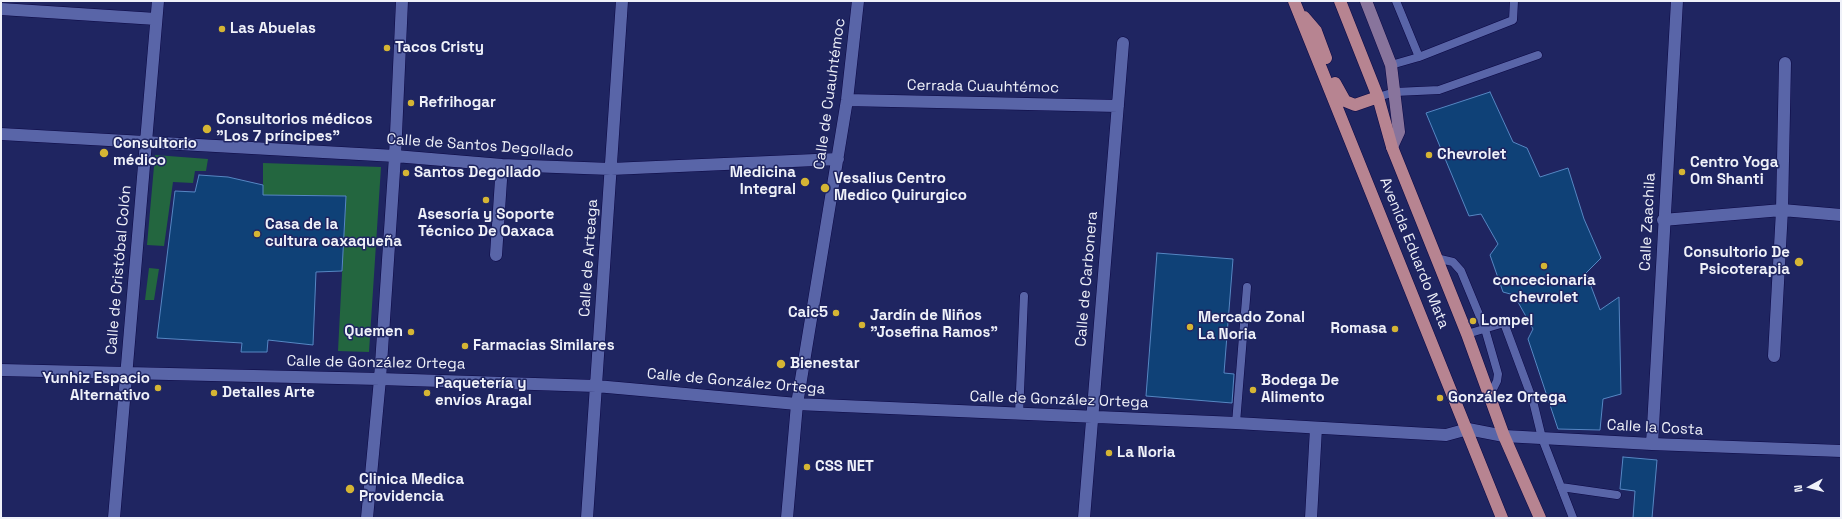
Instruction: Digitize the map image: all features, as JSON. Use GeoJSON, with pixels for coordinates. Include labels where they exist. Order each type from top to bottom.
{"type":"FeatureCollection","features":[{"type":"Feature","properties":{"kind":"main road","name":"Avenida Eduardo Mata"},"geometry":{"type":"LineString","coordinates":[[1340,1],[1378,97],[1392,147],[1467,334],[1504,436],[1540,518]]}},
{"type":"Feature","properties":{"kind":"main road","name":"Avenida Eduardo Mata"},"geometry":{"type":"LineString","coordinates":[[1296,6],[1468,429],[1502,518]]}},
{"type":"Feature","properties":{"kind":"main road"},"geometry":{"type":"LineString","coordinates":[[1296,6],[1316,31],[1337,88],[1345,101],[1355,105],[1378,97]]}},
{"type":"Feature","properties":{"kind":"street","name":"Calle de Cristóbal Colón"},"geometry":{"type":"LineString","coordinates":[[114,518],[158,1]]}},
{"type":"Feature","properties":{"kind":"street"},"geometry":{"type":"LineString","coordinates":[[366,518],[380,379],[395,156],[402,1]]}},
{"type":"Feature","properties":{"kind":"street","name":"Calle de Arteaga"},"geometry":{"type":"LineString","coordinates":[[587,518],[622,1]]}},
{"type":"Feature","properties":{"kind":"street","name":"Calle de Cuauhtémoc"},"geometry":{"type":"LineString","coordinates":[[787,518],[797,404],[847,100],[858,1]]}},
{"type":"Feature","properties":{"kind":"street"},"geometry":{"type":"LineString","coordinates":[[1366,1],[1391,65],[1399,132],[1392,147]]}},
{"type":"Feature","properties":{"kind":"street","name":"Calle Zaachila"},"geometry":{"type":"LineString","coordinates":[[1652,444],[1663,220],[1677,1]]}},
{"type":"Feature","properties":{"kind":"street"},"geometry":{"type":"LineString","coordinates":[[1,9],[156,19]]}},
{"type":"Feature","properties":{"kind":"street","name":"Calle de Carbonera"},"geometry":{"type":"LineString","coordinates":[[1084,518],[1123,43]]}},
{"type":"Feature","properties":{"kind":"street"},"geometry":{"type":"LineString","coordinates":[[1774,356],[1782,210],[1785,63]]}},
{"type":"Feature","properties":{"kind":"street","name":"Cerrada Cuauhtémoc"},"geometry":{"type":"LineString","coordinates":[[847,100],[1118,106]]}},
{"type":"Feature","properties":{"kind":"street","name":"Calle de Santos Degollado"},"geometry":{"type":"LineString","coordinates":[[1,134],[395,156],[502,165],[611,169],[838,159]]}},
{"type":"Feature","properties":{"kind":"street"},"geometry":{"type":"LineString","coordinates":[[496,255],[502,165]]}},
{"type":"Feature","properties":{"kind":"street"},"geometry":{"type":"LineString","coordinates":[[1663,220],[1782,210],[1841,215]]}},
{"type":"Feature","properties":{"kind":"street","name":"Calle de González Ortega"},"geometry":{"type":"LineString","coordinates":[[1,370],[596,386],[797,404],[1019,415],[1446,435],[1468,429]]}},
{"type":"Feature","properties":{"kind":"street"},"geometry":{"type":"LineString","coordinates":[[1312,518],[1316,428]]}},
{"type":"Feature","properties":{"kind":"street","name":"Calle la Costa"},"geometry":{"type":"LineString","coordinates":[[1468,429],[1504,436],[1841,452]]}},
{"type":"Feature","properties":{"kind":"lane"},"geometry":{"type":"LineString","coordinates":[[1396,1],[1419,57]]}},
{"type":"Feature","properties":{"kind":"lane"},"geometry":{"type":"LineString","coordinates":[[1391,65],[1419,57],[1513,20],[1514,1]]}},
{"type":"Feature","properties":{"kind":"lane"},"geometry":{"type":"LineString","coordinates":[[1378,97],[1395,92],[1439,90],[1538,55]]}},
{"type":"Feature","properties":{"kind":"lane"},"geometry":{"type":"LineString","coordinates":[[1436,258],[1453,262],[1461,271],[1485,329],[1498,374],[1497,382],[1490,397]]}},
{"type":"Feature","properties":{"kind":"lane"},"geometry":{"type":"LineString","coordinates":[[1236,424],[1247,286]]}},
{"type":"Feature","properties":{"kind":"lane"},"geometry":{"type":"LineString","coordinates":[[1019,415],[1024,296]]}},
{"type":"Feature","properties":{"kind":"lane"},"geometry":{"type":"LineString","coordinates":[[1467,334],[1504,323],[1533,401],[1542,438],[1573,518]]}},
{"type":"Feature","properties":{"kind":"lane"},"geometry":{"type":"LineString","coordinates":[[1561,487],[1617,495]]}},
{"type":"Feature","properties":{"kind":"green space"},"geometry":{"type":"Polygon","coordinates":[[[155,155],[208,159],[206,171],[195,171],[193,183],[173,182],[164,246],[147,245],[155,155]]]}},
{"type":"Feature","properties":{"kind":"green space"},"geometry":{"type":"Polygon","coordinates":[[[263,163],[381,167],[369,352],[338,351],[346,196],[263,195],[263,163]]]}},
{"type":"Feature","properties":{"kind":"green space"},"geometry":{"type":"Polygon","coordinates":[[[149,268],[159,269],[154,300],[145,300],[149,268]]]}},
{"type":"Feature","properties":{"kind":"building","name":"concecionaria chevrolet"},"geometry":{"type":"Polygon","coordinates":[[[1490,92],[1513,142],[1527,148],[1540,177],[1568,168],[1584,219],[1601,258],[1586,273],[1600,310],[1619,297],[1621,394],[1603,399],[1600,430],[1558,429],[1528,339],[1533,329],[1514,295],[1503,292],[1490,255],[1498,244],[1481,214],[1469,216],[1426,113],[1490,92]]]}},
{"type":"Feature","properties":{"kind":"building","name":"Casa de la cultura oaxaqueña"},"geometry":{"type":"Polygon","coordinates":[[[199,175],[228,177],[263,185],[263,195],[346,196],[342,271],[316,272],[313,345],[268,340],[267,352],[241,352],[242,343],[157,338],[175,191],[195,192],[199,175]]]}},
{"type":"Feature","properties":{"kind":"building","name":"Mercado Zonal La Noria"},"geometry":{"type":"Polygon","coordinates":[[[1157,253],[1233,259],[1224,373],[1234,374],[1232,403],[1146,396],[1157,253]]]}},
{"type":"Feature","properties":{"kind":"building"},"geometry":{"type":"Polygon","coordinates":[[[1623,457],[1657,460],[1652,518],[1633,518],[1635,491],[1620,489],[1623,457]]]}},
{"type":"Feature","properties":{"kind":"place","name":"Las Abuelas"},"geometry":{"type":"Point","coordinates":[222,29]}},
{"type":"Feature","properties":{"kind":"place","name":"Tacos Cristy"},"geometry":{"type":"Point","coordinates":[387,48]}},
{"type":"Feature","properties":{"kind":"place","name":"Refrihogar"},"geometry":{"type":"Point","coordinates":[411,103]}},
{"type":"Feature","properties":{"kind":"place","name":"Consultorios médicos \"Los 7 príncipes\""},"geometry":{"type":"Point","coordinates":[207,129]}},
{"type":"Feature","properties":{"kind":"place","name":"Consultorio médico"},"geometry":{"type":"Point","coordinates":[104,153]}},
{"type":"Feature","properties":{"kind":"place","name":"Chevrolet"},"geometry":{"type":"Point","coordinates":[1429,155]}},
{"type":"Feature","properties":{"kind":"place","name":"Centro Yoga Om Shanti"},"geometry":{"type":"Point","coordinates":[1682,172]}},
{"type":"Feature","properties":{"kind":"place","name":"Santos Degollado"},"geometry":{"type":"Point","coordinates":[406,173]}},
{"type":"Feature","properties":{"kind":"place","name":"Medicina Integral"},"geometry":{"type":"Point","coordinates":[805,182]}},
{"type":"Feature","properties":{"kind":"place","name":"Vesalius Centro Medico Quirurgico"},"geometry":{"type":"Point","coordinates":[825,188]}},
{"type":"Feature","properties":{"kind":"place","name":"Asesoría y Soporte Técnico De Oaxaca"},"geometry":{"type":"Point","coordinates":[486,200]}},
{"type":"Feature","properties":{"kind":"place","name":"Casa de la cultura oaxaqueña"},"geometry":{"type":"Point","coordinates":[257,234]}},
{"type":"Feature","properties":{"kind":"place","name":"Consultorio De Psicoterapia"},"geometry":{"type":"Point","coordinates":[1799,262]}},
{"type":"Feature","properties":{"kind":"place","name":"concecionaria chevrolet"},"geometry":{"type":"Point","coordinates":[1544,266]}},
{"type":"Feature","properties":{"kind":"place","name":"Caic5"},"geometry":{"type":"Point","coordinates":[836,313]}},
{"type":"Feature","properties":{"kind":"place","name":"Lompel"},"geometry":{"type":"Point","coordinates":[1473,321]}},
{"type":"Feature","properties":{"kind":"place","name":"Jardín de Niños \"Josefina Ramos\""},"geometry":{"type":"Point","coordinates":[862,325]}},
{"type":"Feature","properties":{"kind":"place","name":"Mercado Zonal La Noria"},"geometry":{"type":"Point","coordinates":[1190,327]}},
{"type":"Feature","properties":{"kind":"place","name":"Romasa"},"geometry":{"type":"Point","coordinates":[1395,329]}},
{"type":"Feature","properties":{"kind":"place","name":"Quemen"},"geometry":{"type":"Point","coordinates":[411,332]}},
{"type":"Feature","properties":{"kind":"place","name":"Farmacias Similares"},"geometry":{"type":"Point","coordinates":[465,346]}},
{"type":"Feature","properties":{"kind":"place","name":"Bienestar"},"geometry":{"type":"Point","coordinates":[781,364]}},
{"type":"Feature","properties":{"kind":"place","name":"Yunhiz Espacio Alternativo"},"geometry":{"type":"Point","coordinates":[158,388]}},
{"type":"Feature","properties":{"kind":"place","name":"Bodega De Alimento"},"geometry":{"type":"Point","coordinates":[1253,390]}},
{"type":"Feature","properties":{"kind":"place","name":"Detalles Arte"},"geometry":{"type":"Point","coordinates":[214,393]}},
{"type":"Feature","properties":{"kind":"place","name":"Paquetería y envíos Aragal"},"geometry":{"type":"Point","coordinates":[427,393]}},
{"type":"Feature","properties":{"kind":"place","name":"González Ortega"},"geometry":{"type":"Point","coordinates":[1440,398]}},
{"type":"Feature","properties":{"kind":"place","name":"La Noria"},"geometry":{"type":"Point","coordinates":[1109,453]}},
{"type":"Feature","properties":{"kind":"place","name":"CSS NET"},"geometry":{"type":"Point","coordinates":[807,467]}},
{"type":"Feature","properties":{"kind":"place","name":"Clinica Medica Providencia"},"geometry":{"type":"Point","coordinates":[350,489]}}]}
